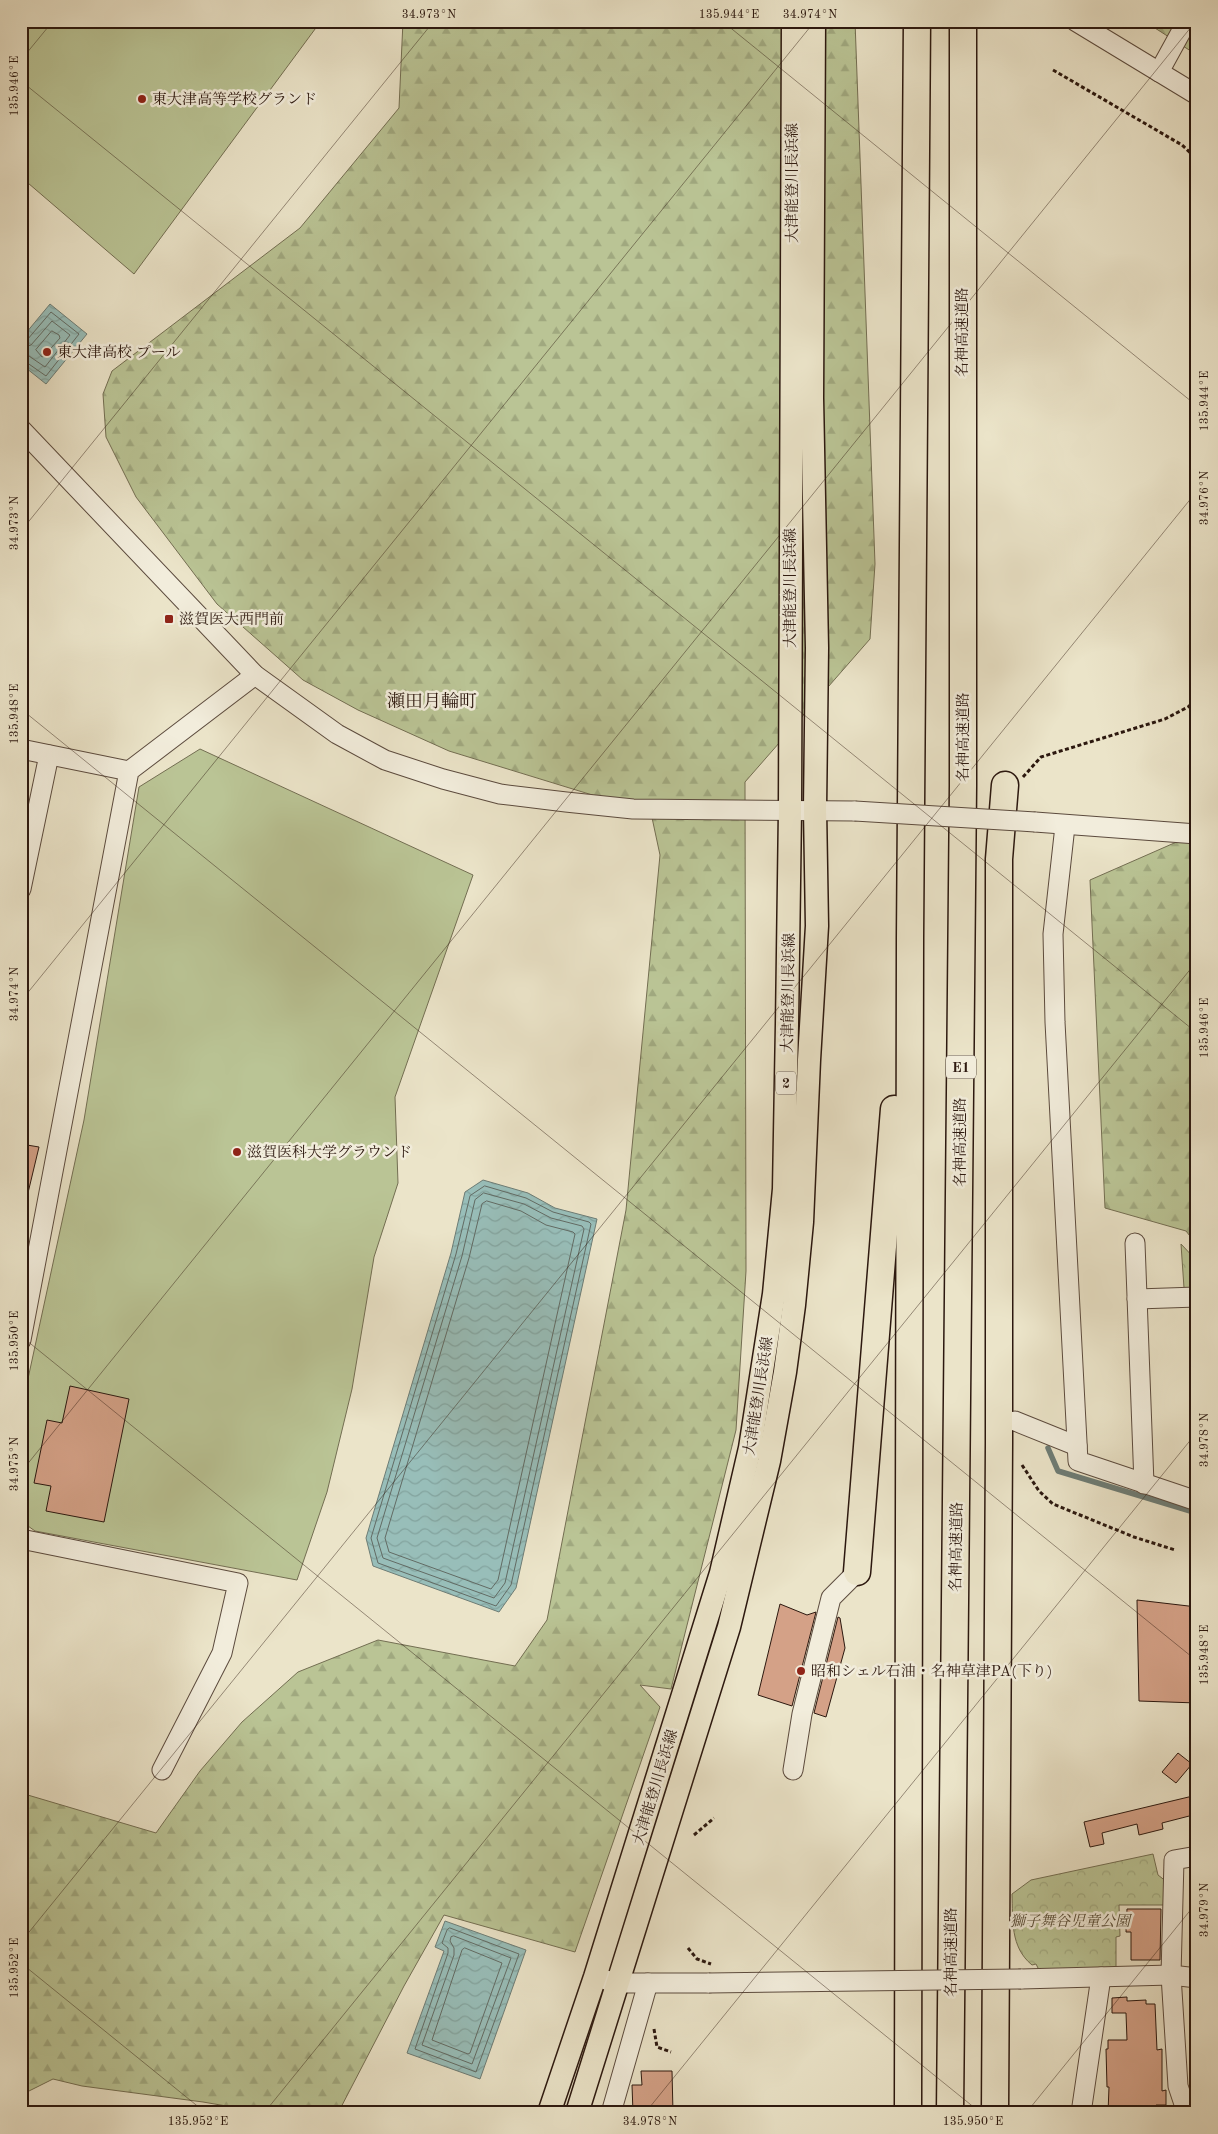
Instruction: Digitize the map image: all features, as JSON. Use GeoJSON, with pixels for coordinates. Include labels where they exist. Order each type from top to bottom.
{"type":"FeatureCollection","features":[{"type":"Feature","properties":{"kind":"highway"},"geometry":{"type":"LineString","coordinates":[[908,2113],[910,939],[917,21]]}},
{"type":"Feature","properties":{"kind":"highway","name":"名神高速道路"},"geometry":{"type":"LineString","coordinates":[[950,2113],[963,786],[962,21]]}},
{"type":"Feature","properties":{"kind":"highway"},"geometry":{"type":"LineString","coordinates":[[995,2113],[1000,859],[1005,785]]}},
{"type":"Feature","properties":{"kind":"highway"},"geometry":{"type":"LineString","coordinates":[[858,1572],[899,1048],[910,939]]}},
{"type":"Feature","properties":{"kind":"main road","name":"大津能登川長浜線"},"geometry":{"type":"LineString","coordinates":[[549,2113],[595,1977],[720,1573],[750,1448],[774,1294],[784,1189],[790,810],[793,21]]}},
{"type":"Feature","properties":{"kind":"main road","name":"大津能登川長浜線"},"geometry":{"type":"LineString","coordinates":[[577,2113],[729,1627],[770,1461],[783,1382],[802,1222],[817,926],[818,648],[812,398],[814,21]]}},
{"type":"Feature","properties":{"kind":"street"},"geometry":{"type":"LineString","coordinates":[[1075,21],[1197,95]]}},
{"type":"Feature","properties":{"kind":"street"},"geometry":{"type":"LineString","coordinates":[[1159,72],[1187,21]]}},
{"type":"Feature","properties":{"kind":"street"},"geometry":{"type":"LineString","coordinates":[[21,429],[255,675],[337,734],[385,760],[443,779],[500,794],[633,808],[816,809],[1197,834]]}},
{"type":"Feature","properties":{"kind":"street"},"geometry":{"type":"LineString","coordinates":[[21,1340],[28,1272],[129,771],[255,675]]}},
{"type":"Feature","properties":{"kind":"street"},"geometry":{"type":"LineString","coordinates":[[21,749],[129,771]]}},
{"type":"Feature","properties":{"kind":"street"},"geometry":{"type":"LineString","coordinates":[[21,888],[49,755]]}},
{"type":"Feature","properties":{"kind":"street"},"geometry":{"type":"LineString","coordinates":[[1065,826],[1052,934],[1078,1461],[1197,1501]]}},
{"type":"Feature","properties":{"kind":"street"},"geometry":{"type":"LineString","coordinates":[[1135,1243],[1144,1484]]}},
{"type":"Feature","properties":{"kind":"street"},"geometry":{"type":"LineString","coordinates":[[1137,1299],[1197,1297]]}},
{"type":"Feature","properties":{"kind":"street"},"geometry":{"type":"LineString","coordinates":[[1015,1421],[1077,1446]]}},
{"type":"Feature","properties":{"kind":"street"},"geometry":{"type":"LineString","coordinates":[[21,1539],[238,1583],[222,1653],[162,1770]]}},
{"type":"Feature","properties":{"kind":"street"},"geometry":{"type":"LineString","coordinates":[[793,1770],[802,1714],[832,1598],[858,1572]]}},
{"type":"Feature","properties":{"kind":"street"},"geometry":{"type":"LineString","coordinates":[[1187,2113],[1178,2086],[1171,1975],[1174,1860],[1197,1856]]}},
{"type":"Feature","properties":{"kind":"street"},"geometry":{"type":"LineString","coordinates":[[595,1977],[619,1983],[648,1983],[711,1974],[1021,1979],[1171,1975],[1197,1978]]}},
{"type":"Feature","properties":{"kind":"street"},"geometry":{"type":"LineString","coordinates":[[1081,2113],[1101,1977]]}},
{"type":"Feature","properties":{"kind":"street"},"geometry":{"type":"LineString","coordinates":[[611,2113],[648,1983]]}},
{"type":"Feature","properties":{"kind":"path"},"geometry":{"type":"LineString","coordinates":[[1053,70],[1182,146],[1197,159]]}},
{"type":"Feature","properties":{"kind":"path"},"geometry":{"type":"LineString","coordinates":[[694,1835],[714,1818]]}},
{"type":"Feature","properties":{"kind":"path"},"geometry":{"type":"LineString","coordinates":[[688,1948],[697,1959],[706,1961],[711,1974]]}},
{"type":"Feature","properties":{"kind":"green space","name":"東大津高等学校グランド"},"geometry":{"type":"Polygon","coordinates":[[[21,21],[321,21],[134,274],[21,177],[21,21]]]}},
{"type":"Feature","properties":{"kind":"green space"},"geometry":{"type":"Polygon","coordinates":[[[403,21],[855,21],[875,564],[870,639],[745,782],[746,1271],[736,1430],[671,1689],[640,1685],[660,1707],[575,1952],[444,1915],[404,1986],[338,2113],[267,2113],[203,2102],[82,2086],[53,2079],[21,2095],[21,1793],[156,1833],[200,1771],[242,1722],[298,1672],[378,1640],[515,1666],[547,1620],[626,1210],[660,855],[651,813],[449,751],[358,710],[303,680],[217,604],[136,497],[106,437],[103,394],[112,371],[300,228],[399,108],[403,21]]]}},
{"type":"Feature","properties":{"kind":"green space"},"geometry":{"type":"Polygon","coordinates":[[[1144,21],[1197,21],[1197,55],[1144,21]]]}},
{"type":"Feature","properties":{"kind":"green space","name":"滋賀医科大学グラウンド"},"geometry":{"type":"Polygon","coordinates":[[[200,749],[473,875],[395,1097],[398,1183],[374,1257],[352,1389],[327,1492],[297,1580],[35,1531],[21,1521],[21,1411],[84,1120],[139,787],[200,749]]]}},
{"type":"Feature","properties":{"kind":"green space"},"geometry":{"type":"Polygon","coordinates":[[[1197,833],[1197,1245],[1186,1231],[1105,1208],[1090,880],[1197,833]]]}},
{"type":"Feature","properties":{"kind":"green space"},"geometry":{"type":"Polygon","coordinates":[[[1181,1244],[1197,1261],[1197,1287],[1184,1288],[1181,1244]]]}},
{"type":"Feature","properties":{"kind":"green space","name":"獅子舞谷児童公園"},"geometry":{"type":"Polygon","coordinates":[[[1153,1854],[1158,1875],[1167,1882],[1165,1905],[1119,1905],[1120,1936],[1116,1937],[1116,1969],[1039,1970],[1036,1964],[1032,1965],[1025,1958],[1016,1941],[1014,1932],[1012,1894],[1031,1880],[1153,1854]]]}},
{"type":"Feature","properties":{"kind":"water","name":"東大津高校 プール"},"geometry":{"type":"Polygon","coordinates":[[[50,304],[87,334],[46,384],[21,364],[21,339],[50,304]]]}},
{"type":"Feature","properties":{"kind":"water"},"geometry":{"type":"Polygon","coordinates":[[[483,1180],[528,1193],[555,1208],[597,1219],[516,1588],[499,1612],[373,1566],[366,1538],[451,1253],[465,1192],[483,1180]]]}},
{"type":"Feature","properties":{"kind":"water"},"geometry":{"type":"Polygon","coordinates":[[[445,1921],[526,1950],[480,2079],[407,2053],[444,1951],[435,1947],[445,1921]]]}},
{"type":"Feature","properties":{"kind":"building"},"geometry":{"type":"Polygon","coordinates":[[[21,1144],[39,1147],[27,1197],[21,1197],[21,1144]]]}},
{"type":"Feature","properties":{"kind":"building"},"geometry":{"type":"Polygon","coordinates":[[[70,1386],[129,1399],[104,1522],[46,1511],[51,1486],[34,1483],[47,1420],[62,1423],[70,1386]]]}},
{"type":"Feature","properties":{"kind":"building"},"geometry":{"type":"Polygon","coordinates":[[[1137,1600],[1197,1607],[1197,1703],[1139,1701],[1137,1600]]]}},
{"type":"Feature","properties":{"kind":"building"},"geometry":{"type":"Polygon","coordinates":[[[780,1604],[807,1615],[816,1612],[792,1706],[758,1695],[780,1604]]]}},
{"type":"Feature","properties":{"kind":"building"},"geometry":{"type":"Polygon","coordinates":[[[838,1617],[840,1618],[845,1648],[826,1717],[814,1713],[838,1617]]]}},
{"type":"Feature","properties":{"kind":"building"},"geometry":{"type":"Polygon","coordinates":[[[1178,1753],[1192,1764],[1176,1783],[1162,1772],[1178,1753]]]}},
{"type":"Feature","properties":{"kind":"building"},"geometry":{"type":"Polygon","coordinates":[[[1197,1795],[1197,1814],[1162,1823],[1163,1829],[1139,1835],[1137,1824],[1102,1833],[1104,1844],[1090,1847],[1084,1822],[1197,1795]]]}},
{"type":"Feature","properties":{"kind":"building"},"geometry":{"type":"Polygon","coordinates":[[[1127,1909],[1161,1909],[1160,1960],[1131,1960],[1131,1932],[1126,1932],[1127,1909]]]}},
{"type":"Feature","properties":{"kind":"building"},"geometry":{"type":"Polygon","coordinates":[[[1127,1997],[1127,2001],[1146,2000],[1146,2004],[1155,2004],[1157,2050],[1162,2049],[1162,2091],[1166,2090],[1166,2105],[1156,2105],[1156,2113],[1108,2113],[1109,2087],[1107,2087],[1106,2049],[1108,2049],[1108,2040],[1127,2040],[1126,2013],[1112,2013],[1112,1998],[1127,1997]]]}},
{"type":"Feature","properties":{"kind":"building"},"geometry":{"type":"Polygon","coordinates":[[[641,2071],[672,2071],[673,2113],[633,2113],[632,2085],[642,2085],[641,2071]]]}},
{"type":"Feature","properties":{"kind":"waterway"},"geometry":{"type":"LineString","coordinates":[[1048,1448],[1058,1471],[1197,1513]]}},
{"type":"Feature","properties":{"kind":"place","name":"東大津高等学校グランド"},"geometry":{"type":"Point","coordinates":[142,99]}},
{"type":"Feature","properties":{"kind":"place","name":"東大津高校 プール"},"geometry":{"type":"Point","coordinates":[47,352]}},
{"type":"Feature","properties":{"kind":"place","name":"滋賀医大西門前"},"geometry":{"type":"Point","coordinates":[169,619]}},
{"type":"Feature","properties":{"kind":"place","name":"滋賀医科大学グラウンド"},"geometry":{"type":"Point","coordinates":[237,1152]}},
{"type":"Feature","properties":{"kind":"place","name":"昭和シェル石油・名神草津PA(下り)"},"geometry":{"type":"Point","coordinates":[801,1671]}},
{"type":"Feature","properties":{"kind":"district","name":"瀬田月輪町"},"geometry":{"type":"Point","coordinates":[432,701]}}]}
